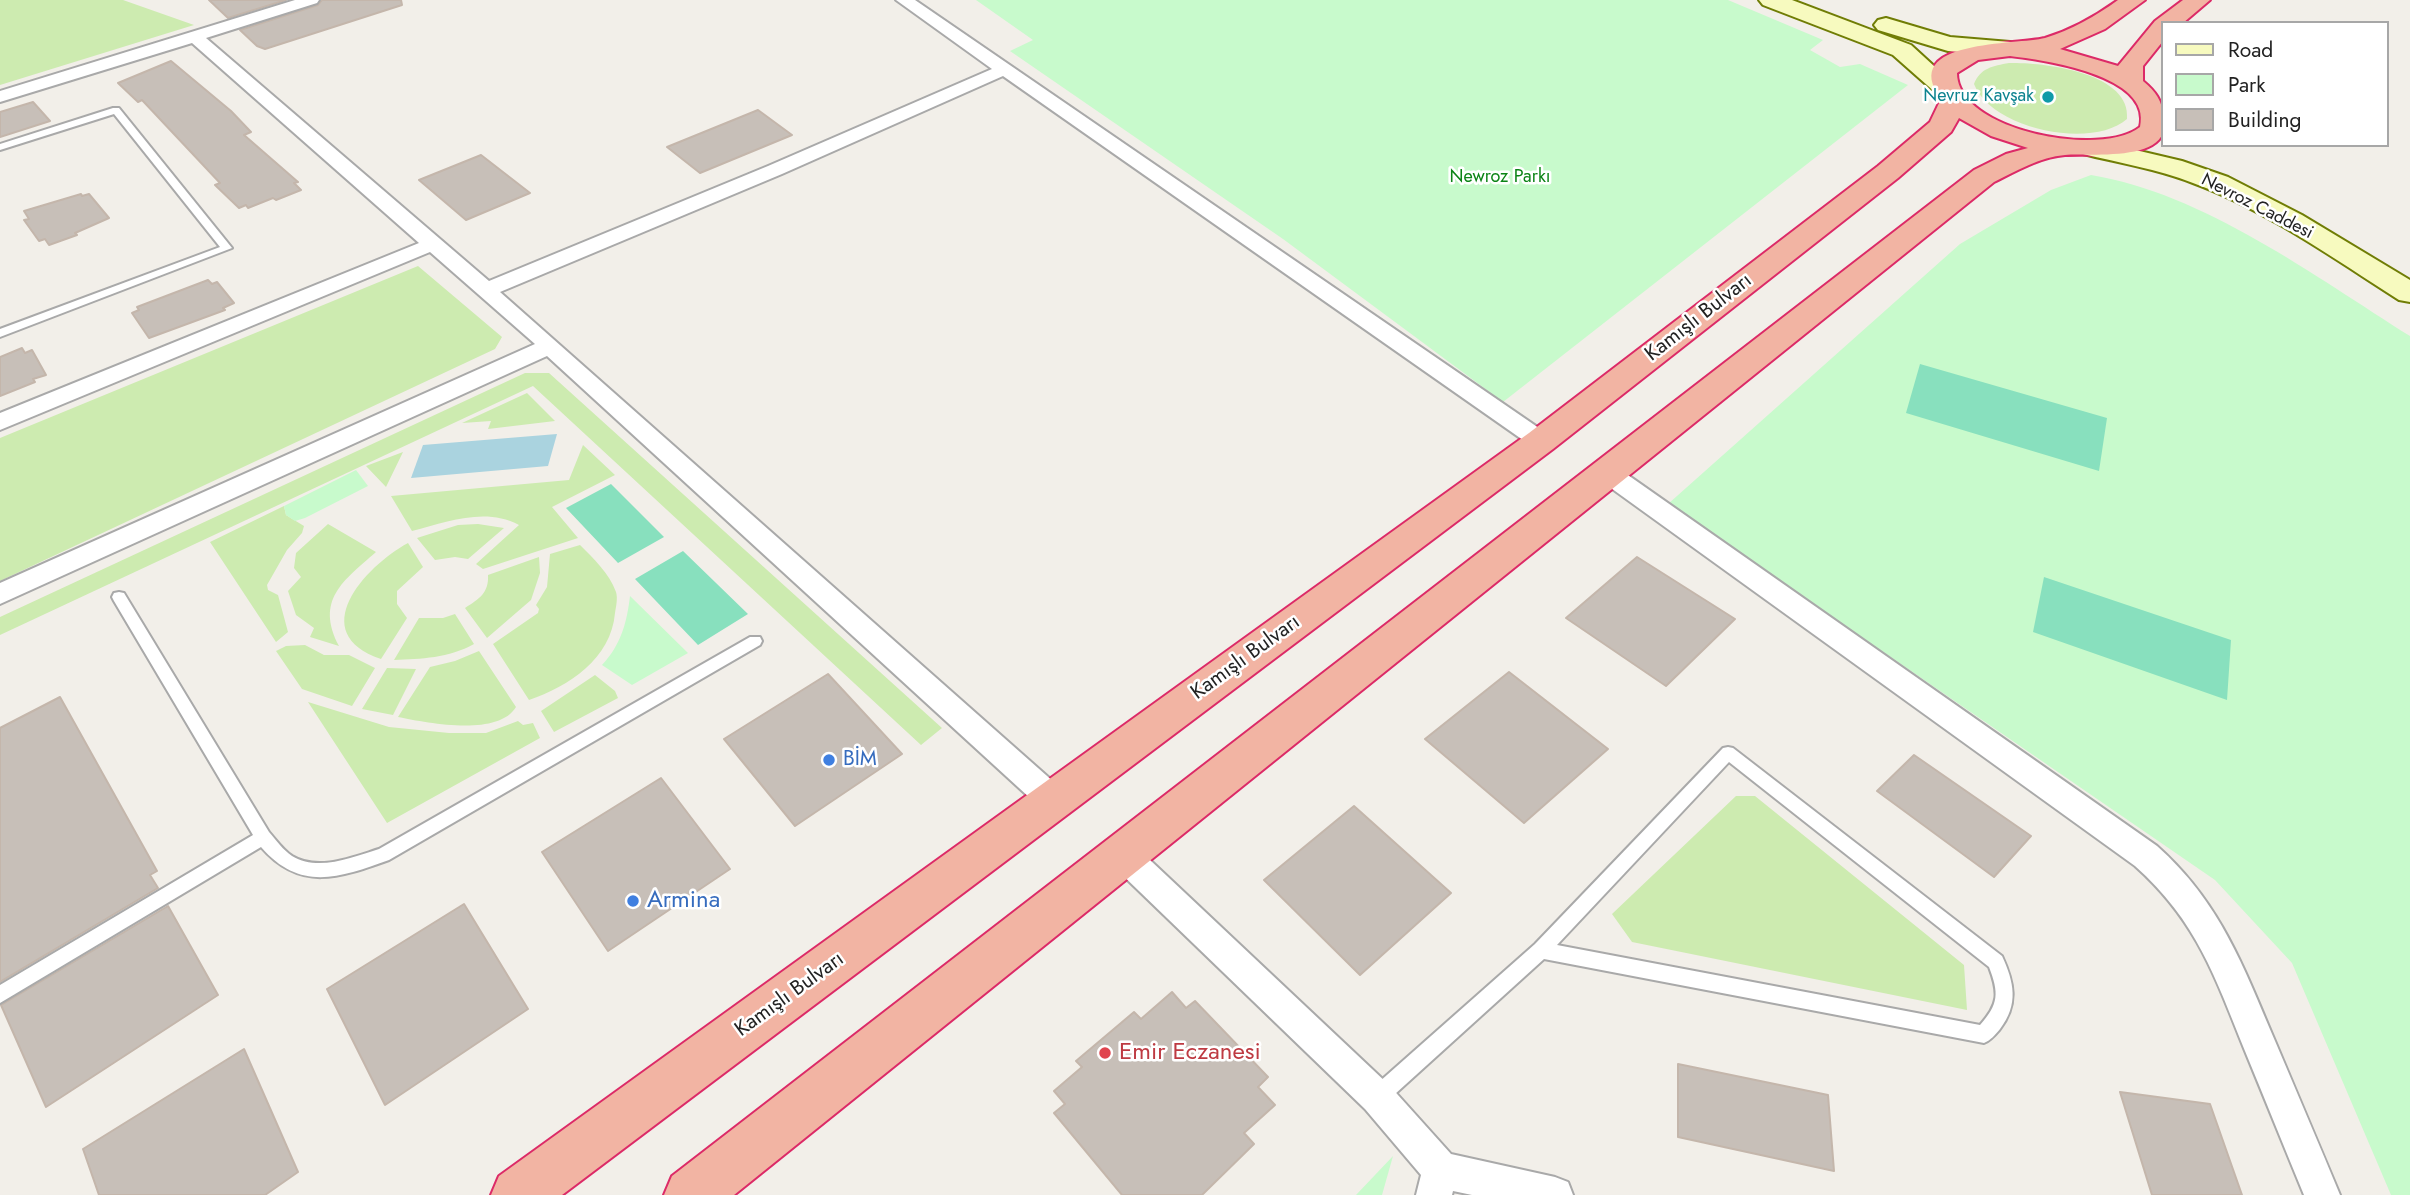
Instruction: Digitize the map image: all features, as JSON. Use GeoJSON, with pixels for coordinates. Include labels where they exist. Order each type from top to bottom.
{"type":"FeatureCollection","features":[{"type":"Feature","properties":{"kind":"highway"},"geometry":{"type":"LineString","coordinates":[[2010,49],[2047,46],[2114,14],[2133,0]]}},
{"type":"Feature","properties":{"kind":"highway"},"geometry":{"type":"LineString","coordinates":[[2171,21],[2198,0]]}},
{"type":"Feature","properties":{"kind":"highway"},"geometry":{"type":"LineString","coordinates":[[2130,83],[2131,65],[2162,27]]}},
{"type":"Feature","properties":{"kind":"highway","name":"Kamışlı Bulvarı"},"geometry":{"type":"LineString","coordinates":[[518,1195],[1541,441],[1888,172],[1942,127],[1949,94],[1944,77],[1947,68],[1961,58],[1983,51],[2010,49]]}},
{"type":"Feature","properties":{"kind":"highway"},"geometry":{"type":"LineString","coordinates":[[691,1195],[1984,176],[2016,160],[2078,148],[2120,146],[2140,139],[2152,129],[2159,118],[2148,99],[2130,83],[2105,70],[2074,59],[2010,49]]}},
{"type":"Feature","properties":{"kind":"highway"},"geometry":{"type":"LineString","coordinates":[[1949,94],[1986,124],[2035,142],[2078,148]]}},
{"type":"Feature","properties":{"kind":"main road"},"geometry":{"type":"LineString","coordinates":[[1771,0],[1902,50],[1926,69],[1949,94]]}},
{"type":"Feature","properties":{"kind":"main road"},"geometry":{"type":"LineString","coordinates":[[1823,0],[1913,35],[1948,44],[2010,49]]}},
{"type":"Feature","properties":{"kind":"main road","name":"Nevroz Caddesi"},"geometry":{"type":"LineString","coordinates":[[2192,147],[2204,156],[2283,196],[2410,270]]}},
{"type":"Feature","properties":{"kind":"main road","name":"Nevroz Caddesi"},"geometry":{"type":"LineString","coordinates":[[2078,148],[2172,168],[2216,183],[2260,204],[2410,293]]}},
{"type":"Feature","properties":{"kind":"street"},"geometry":{"type":"LineString","coordinates":[[0,97],[311,0]]}},
{"type":"Feature","properties":{"kind":"street"},"geometry":{"type":"LineString","coordinates":[[904,0],[1541,441]]}},
{"type":"Feature","properties":{"kind":"street"},"geometry":{"type":"LineString","coordinates":[[195,37],[550,346],[1053,800]]}},
{"type":"Feature","properties":{"kind":"street"},"geometry":{"type":"LineString","coordinates":[[486,290],[775,170],[1005,69]]}},
{"type":"Feature","properties":{"kind":"street"},"geometry":{"type":"LineString","coordinates":[[0,422],[433,244]]}},
{"type":"Feature","properties":{"kind":"street"},"geometry":{"type":"LineString","coordinates":[[0,594],[550,346]]}},
{"type":"Feature","properties":{"kind":"street"},"geometry":{"type":"LineString","coordinates":[[1606,472],[2146,856],[2178,883],[2205,921],[2221,951],[2322,1195]]}},
{"type":"Feature","properties":{"kind":"street"},"geometry":{"type":"LineString","coordinates":[[1122,854],[1377,1097],[1438,1183],[1555,1195]]}},
{"type":"Feature","properties":{"kind":"lane"},"geometry":{"type":"LineString","coordinates":[[0,147],[116,110],[227,247],[0,333]]}},
{"type":"Feature","properties":{"kind":"lane"},"geometry":{"type":"LineString","coordinates":[[119,597],[263,837],[285,861],[307,871],[335,870],[383,855],[755,641]]}},
{"type":"Feature","properties":{"kind":"lane"},"geometry":{"type":"LineString","coordinates":[[1377,1097],[1541,950],[1728,753],[1996,962],[2006,988],[2003,1014],[1984,1034],[1541,950]]}},
{"type":"Feature","properties":{"kind":"lane"},"geometry":{"type":"LineString","coordinates":[[0,995],[263,837]]}},
{"type":"Feature","properties":{"kind":"green space"},"geometry":{"type":"Polygon","coordinates":[[[0,0],[123,0],[194,25],[0,85],[0,0]]]}},
{"type":"Feature","properties":{"kind":"green space","name":"Newroz Parkı"},"geometry":{"type":"Polygon","coordinates":[[[976,0],[1728,0],[1823,40],[1810,50],[1840,67],[1860,64],[1908,85],[1503,402],[1283,239],[1010,51],[1033,40],[976,0]]]}},
{"type":"Feature","properties":{"kind":"green space"},"geometry":{"type":"Polygon","coordinates":[[[2009,63],[2062,68],[2100,80],[2115,90],[2125,103],[2127,119],[2111,128],[2091,133],[2044,130],[2021,123],[2000,113],[1984,100],[1974,84],[1983,71],[2009,63]]]}},
{"type":"Feature","properties":{"kind":"green space"},"geometry":{"type":"Polygon","coordinates":[[[2091,175],[2175,199],[2216,218],[2297,264],[2410,336],[2410,1195],[2391,1195],[2292,963],[2215,880],[1668,504],[1960,244],[2051,190],[2091,175]]]}},
{"type":"Feature","properties":{"kind":"green space"},"geometry":{"type":"Polygon","coordinates":[[[418,266],[502,337],[495,349],[0,581],[0,438],[418,266]]]}},
{"type":"Feature","properties":{"kind":"green space"},"geometry":{"type":"Polygon","coordinates":[[[1920,364],[2107,418],[2099,471],[1906,413],[1920,364]]]}},
{"type":"Feature","properties":{"kind":"green space"},"geometry":{"type":"Polygon","coordinates":[[[525,373],[549,373],[942,728],[921,745],[533,386],[0,635],[0,617],[525,373]]]}},
{"type":"Feature","properties":{"kind":"green space"},"geometry":{"type":"Polygon","coordinates":[[[527,393],[555,421],[488,429],[491,421],[462,423],[527,393]]]}},
{"type":"Feature","properties":{"kind":"green space"},"geometry":{"type":"Polygon","coordinates":[[[583,445],[615,475],[552,507],[578,538],[483,569],[476,564],[519,525],[493,517],[479,517],[452,520],[412,531],[391,496],[569,480],[583,445]]]}},
{"type":"Feature","properties":{"kind":"green space"},"geometry":{"type":"Polygon","coordinates":[[[403,452],[386,487],[366,466],[403,452]]]}},
{"type":"Feature","properties":{"kind":"green space"},"geometry":{"type":"Polygon","coordinates":[[[356,470],[368,486],[305,518],[295,521],[286,515],[284,506],[356,470]]]}},
{"type":"Feature","properties":{"kind":"green space"},"geometry":{"type":"Polygon","coordinates":[[[611,484],[664,537],[618,563],[566,508],[611,484]]]}},
{"type":"Feature","properties":{"kind":"green space"},"geometry":{"type":"Polygon","coordinates":[[[284,506],[286,515],[304,526],[267,585],[268,590],[278,595],[288,632],[276,642],[210,542],[284,506]]]}},
{"type":"Feature","properties":{"kind":"green space"},"geometry":{"type":"Polygon","coordinates":[[[328,524],[376,552],[343,582],[331,604],[332,630],[339,646],[310,637],[314,628],[296,615],[288,591],[301,577],[294,568],[296,553],[328,524]]]}},
{"type":"Feature","properties":{"kind":"green space"},"geometry":{"type":"Polygon","coordinates":[[[478,524],[504,528],[468,559],[455,557],[435,560],[417,538],[458,525],[478,524]]]}},
{"type":"Feature","properties":{"kind":"green space"},"geometry":{"type":"Polygon","coordinates":[[[408,543],[423,567],[397,591],[397,604],[407,618],[381,659],[359,648],[347,633],[345,617],[350,600],[360,583],[391,554],[408,543]]]}},
{"type":"Feature","properties":{"kind":"green space"},"geometry":{"type":"Polygon","coordinates":[[[580,545],[605,572],[616,592],[612,629],[606,644],[586,668],[559,687],[529,700],[493,644],[538,613],[536,605],[547,587],[550,554],[580,545]]]}},
{"type":"Feature","properties":{"kind":"green space"},"geometry":{"type":"Polygon","coordinates":[[[683,551],[748,614],[698,645],[635,579],[683,551]]]}},
{"type":"Feature","properties":{"kind":"green space"},"geometry":{"type":"Polygon","coordinates":[[[539,557],[540,573],[531,600],[487,638],[465,608],[485,591],[488,575],[539,557]]]}},
{"type":"Feature","properties":{"kind":"green space"},"geometry":{"type":"Polygon","coordinates":[[[2044,577],[2231,640],[2227,700],[2033,632],[2044,577]]]}},
{"type":"Feature","properties":{"kind":"green space"},"geometry":{"type":"Polygon","coordinates":[[[630,596],[688,653],[632,685],[602,665],[622,633],[630,596]]]}},
{"type":"Feature","properties":{"kind":"green space"},"geometry":{"type":"Polygon","coordinates":[[[455,614],[474,644],[445,655],[394,660],[419,618],[443,618],[455,614]]]}},
{"type":"Feature","properties":{"kind":"green space"},"geometry":{"type":"Polygon","coordinates":[[[305,645],[324,655],[349,655],[375,668],[352,706],[302,689],[276,651],[286,646],[305,645]]]}},
{"type":"Feature","properties":{"kind":"green space"},"geometry":{"type":"Polygon","coordinates":[[[479,651],[516,707],[507,716],[494,722],[462,726],[398,717],[430,667],[479,651]]]}},
{"type":"Feature","properties":{"kind":"green space"},"geometry":{"type":"Polygon","coordinates":[[[387,668],[416,669],[393,715],[362,709],[387,668]]]}},
{"type":"Feature","properties":{"kind":"green space"},"geometry":{"type":"Polygon","coordinates":[[[595,675],[615,691],[618,698],[554,732],[541,711],[595,675]]]}},
{"type":"Feature","properties":{"kind":"green space"},"geometry":{"type":"Polygon","coordinates":[[[308,702],[389,727],[449,733],[486,733],[518,721],[523,725],[533,723],[540,738],[387,823],[308,702]]]}},
{"type":"Feature","properties":{"kind":"green space"},"geometry":{"type":"Polygon","coordinates":[[[1736,796],[1755,796],[1964,965],[1967,1010],[1632,942],[1612,914],[1736,796]]]}},
{"type":"Feature","properties":{"kind":"green space"},"geometry":{"type":"Polygon","coordinates":[[[1393,1156],[1382,1195],[1356,1195],[1393,1156]]]}},
{"type":"Feature","properties":{"kind":"water"},"geometry":{"type":"Polygon","coordinates":[[[557,434],[548,466],[411,478],[423,445],[557,434]]]}},
{"type":"Feature","properties":{"kind":"building"},"geometry":{"type":"Polygon","coordinates":[[[209,0],[286,0],[228,18],[209,0]]]}},
{"type":"Feature","properties":{"kind":"building"},"geometry":{"type":"Polygon","coordinates":[[[322,0],[401,0],[402,5],[265,49],[257,46],[240,30],[318,5],[322,0]]]}},
{"type":"Feature","properties":{"kind":"building"},"geometry":{"type":"Polygon","coordinates":[[[171,61],[231,111],[251,132],[244,135],[298,182],[294,183],[301,190],[276,200],[273,198],[248,208],[246,205],[239,208],[215,185],[220,183],[142,100],[138,102],[118,83],[171,61]]]}},
{"type":"Feature","properties":{"kind":"building"},"geometry":{"type":"Polygon","coordinates":[[[33,102],[50,121],[0,137],[0,112],[33,102]]]}},
{"type":"Feature","properties":{"kind":"building"},"geometry":{"type":"Polygon","coordinates":[[[758,110],[792,135],[700,173],[667,147],[758,110]]]}},
{"type":"Feature","properties":{"kind":"building"},"geometry":{"type":"Polygon","coordinates":[[[481,155],[530,193],[466,220],[419,180],[481,155]]]}},
{"type":"Feature","properties":{"kind":"building"},"geometry":{"type":"Polygon","coordinates":[[[89,194],[109,218],[75,233],[77,235],[49,245],[45,239],[39,241],[24,220],[29,219],[24,211],[89,194]]]}},
{"type":"Feature","properties":{"kind":"building"},"geometry":{"type":"Polygon","coordinates":[[[208,280],[212,284],[217,282],[234,303],[223,308],[225,310],[149,338],[132,313],[139,310],[137,307],[208,280]]]}},
{"type":"Feature","properties":{"kind":"building"},"geometry":{"type":"Polygon","coordinates":[[[22,348],[25,353],[32,350],[46,375],[0,396],[0,357],[22,348]]]}},
{"type":"Feature","properties":{"kind":"building"},"geometry":{"type":"Polygon","coordinates":[[[1637,557],[1735,619],[1666,686],[1566,618],[1637,557]]]}},
{"type":"Feature","properties":{"kind":"building"},"geometry":{"type":"Polygon","coordinates":[[[1509,672],[1608,749],[1524,823],[1425,739],[1509,672]]]}},
{"type":"Feature","properties":{"kind":"building"},"geometry":{"type":"Polygon","coordinates":[[[828,674],[902,754],[795,826],[724,739],[828,674]]]}},
{"type":"Feature","properties":{"kind":"building"},"geometry":{"type":"Polygon","coordinates":[[[60,697],[157,871],[150,875],[158,888],[0,982],[0,728],[60,697]]]}},
{"type":"Feature","properties":{"kind":"building"},"geometry":{"type":"Polygon","coordinates":[[[1914,755],[2031,836],[1994,877],[1877,791],[1914,755]]]}},
{"type":"Feature","properties":{"kind":"building"},"geometry":{"type":"Polygon","coordinates":[[[661,778],[730,869],[608,951],[542,852],[661,778]]]}},
{"type":"Feature","properties":{"kind":"building"},"geometry":{"type":"Polygon","coordinates":[[[1354,806],[1451,893],[1360,975],[1264,880],[1354,806]]]}},
{"type":"Feature","properties":{"kind":"building"},"geometry":{"type":"Polygon","coordinates":[[[464,904],[528,1009],[385,1105],[327,989],[464,904]]]}},
{"type":"Feature","properties":{"kind":"building"},"geometry":{"type":"Polygon","coordinates":[[[168,906],[218,995],[46,1107],[1,1005],[168,906]]]}},
{"type":"Feature","properties":{"kind":"building"},"geometry":{"type":"Polygon","coordinates":[[[1172,992],[1186,1008],[1195,1001],[1268,1077],[1258,1087],[1275,1105],[1244,1133],[1254,1144],[1202,1195],[1122,1195],[1054,1113],[1065,1104],[1054,1091],[1082,1067],[1076,1061],[1134,1012],[1141,1019],[1172,992]]]}},
{"type":"Feature","properties":{"kind":"building"},"geometry":{"type":"Polygon","coordinates":[[[244,1049],[298,1172],[265,1195],[99,1195],[83,1149],[244,1049]]]}},
{"type":"Feature","properties":{"kind":"building"},"geometry":{"type":"Polygon","coordinates":[[[1678,1064],[1828,1095],[1834,1171],[1678,1137],[1678,1064]]]}},
{"type":"Feature","properties":{"kind":"building"},"geometry":{"type":"Polygon","coordinates":[[[2120,1092],[2210,1104],[2242,1195],[2152,1195],[2120,1092]]]}},
{"type":"Feature","properties":{"kind":"place","name":"Nevruz Kavşak"},"geometry":{"type":"Point","coordinates":[2048,97]}},
{"type":"Feature","properties":{"kind":"place","name":"BİM"},"geometry":{"type":"Point","coordinates":[829,760]}},
{"type":"Feature","properties":{"kind":"place","name":"Armina"},"geometry":{"type":"Point","coordinates":[633,901]}},
{"type":"Feature","properties":{"kind":"place","name":"Emir Eczanesi"},"geometry":{"type":"Point","coordinates":[1105,1053]}}]}
